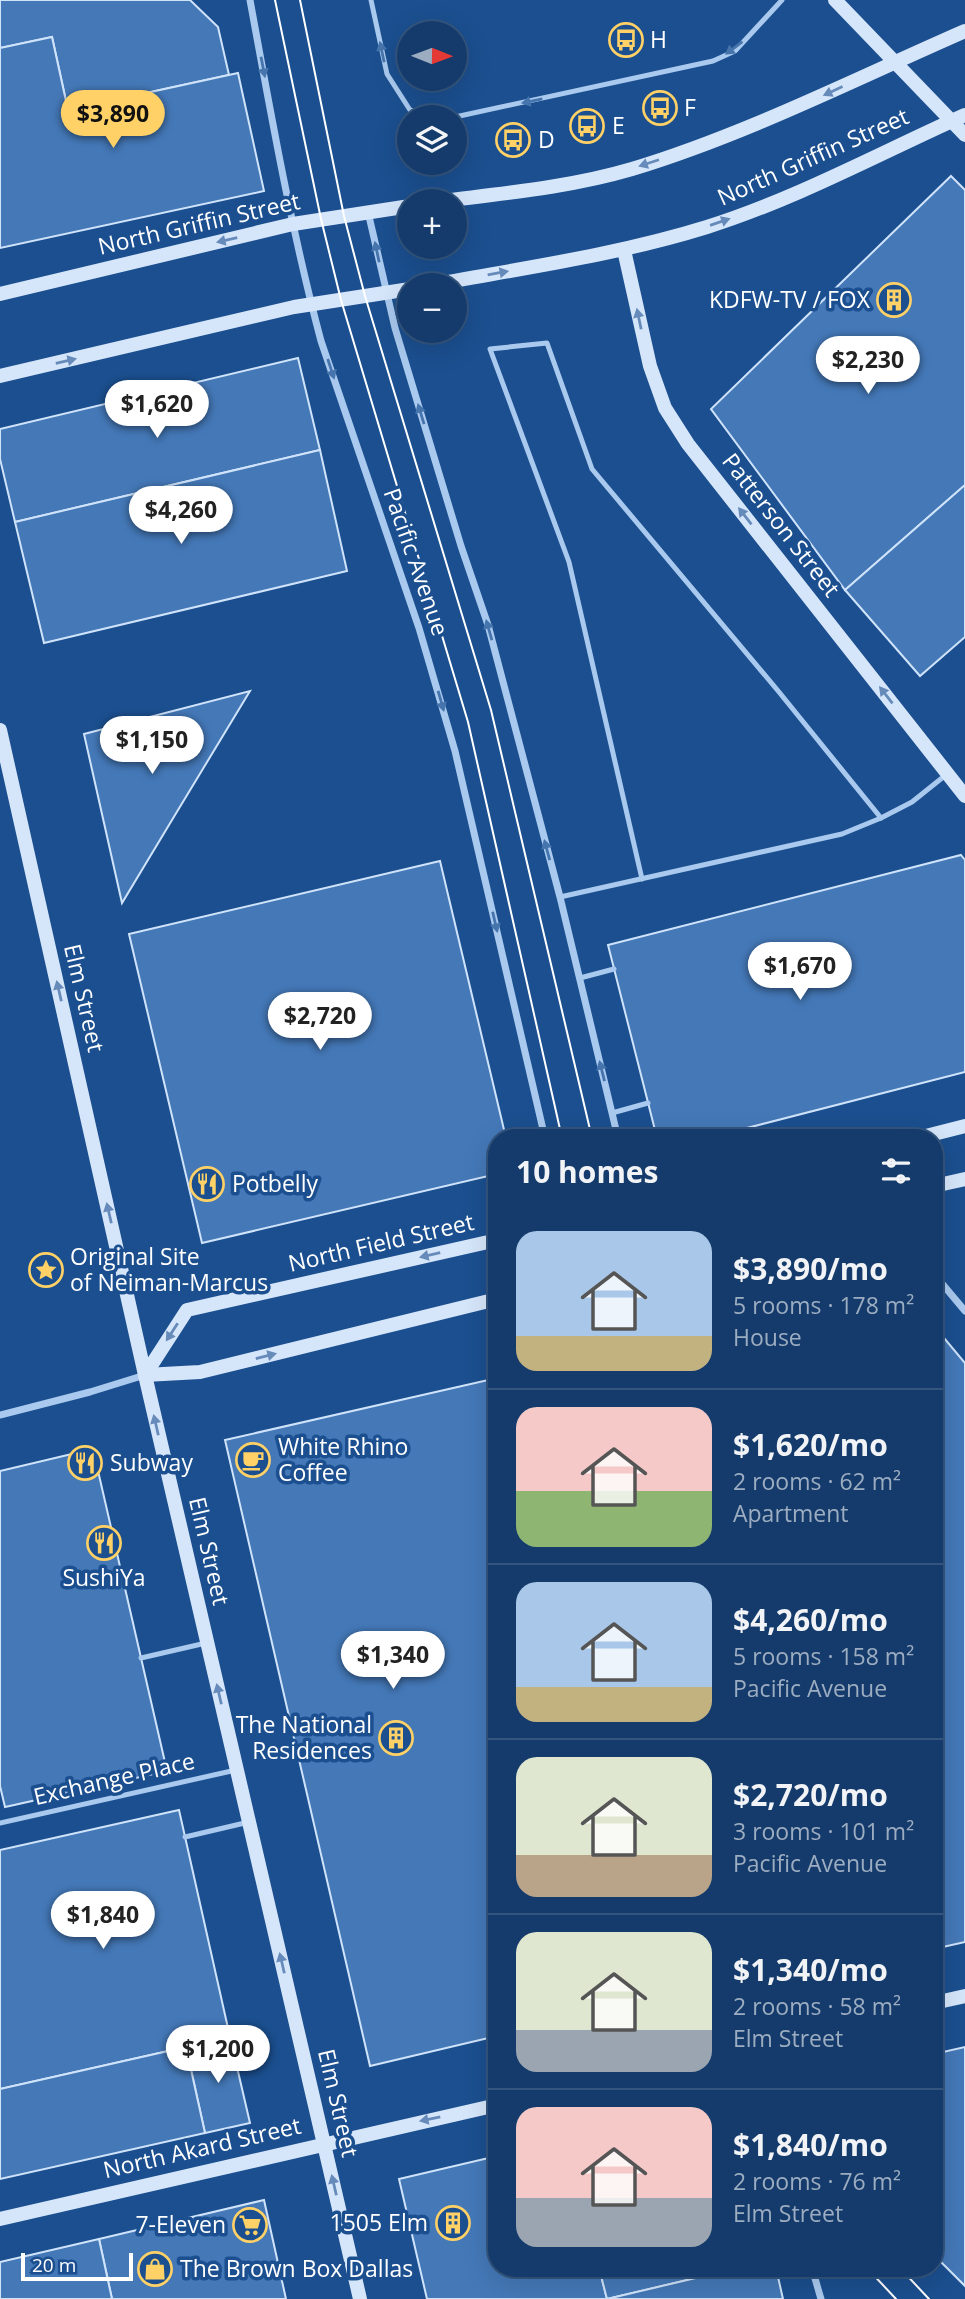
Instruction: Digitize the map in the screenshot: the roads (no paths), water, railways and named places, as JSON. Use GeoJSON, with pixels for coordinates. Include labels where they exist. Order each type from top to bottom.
{"type":"FeatureCollection","features":[{"type":"Feature","properties":{"kind":"main road"},"geometry":{"type":"LineString","coordinates":[[835,0],[894,62],[958,119],[965,135]]}},
{"type":"Feature","properties":{"kind":"main road"},"geometry":{"type":"LineString","coordinates":[[467,198],[629,170],[677,154],[778,116],[965,31]]}},
{"type":"Feature","properties":{"kind":"main road","name":"North Griffin Street"},"geometry":{"type":"LineString","coordinates":[[467,278],[624,250],[707,227],[769,205],[958,119]]}},
{"type":"Feature","properties":{"kind":"main road","name":"North Griffin Street"},"geometry":{"type":"LineString","coordinates":[[0,294],[293,224],[397,208]]}},
{"type":"Feature","properties":{"kind":"main road","name":"Patterson Street"},"geometry":{"type":"LineString","coordinates":[[624,250],[650,366],[671,417],[688,444],[965,796]]}},
{"type":"Feature","properties":{"kind":"main road"},"geometry":{"type":"LineString","coordinates":[[0,376],[311,304],[397,291]]}},
{"type":"Feature","properties":{"kind":"main road","name":"Elm Street"},"geometry":{"type":"LineString","coordinates":[[0,730],[145,1375],[360,2299]]}},
{"type":"Feature","properties":{"kind":"main road"},"geometry":{"type":"LineString","coordinates":[[943,1132],[965,1126]]}},
{"type":"Feature","properties":{"kind":"main road"},"geometry":{"type":"LineString","coordinates":[[943,1184],[965,1178]]}},
{"type":"Feature","properties":{"kind":"main road","name":"North Field Street"},"geometry":{"type":"LineString","coordinates":[[145,1375],[187,1310],[488,1242]]}},
{"type":"Feature","properties":{"kind":"main road"},"geometry":{"type":"LineString","coordinates":[[145,1375],[200,1372],[488,1301]]}},
{"type":"Feature","properties":{"kind":"main road"},"geometry":{"type":"LineString","coordinates":[[943,2001],[965,1996]]}},
{"type":"Feature","properties":{"kind":"main road","name":"North Akard Street"},"geometry":{"type":"LineString","coordinates":[[0,2218],[488,2107]]}},
{"type":"Feature","properties":{"kind":"street","name":"Pacific Avenue"},"geometry":{"type":"LineString","coordinates":[[250,0],[311,304],[321,341],[419,628],[455,751],[543,1129]]}},
{"type":"Feature","properties":{"kind":"street","name":"Pacific Avenue"},"geometry":{"type":"LineString","coordinates":[[368,211],[385,292],[457,533],[488,625],[580,978],[616,1129]]}},
{"type":"Feature","properties":{"kind":"street"},"geometry":{"type":"LineString","coordinates":[[943,1285],[965,1311]]}},
{"type":"Feature","properties":{"kind":"street"},"geometry":{"type":"LineString","coordinates":[[0,1415],[145,1375]]}},
{"type":"Feature","properties":{"kind":"street"},"geometry":{"type":"LineString","coordinates":[[815,2277],[821,2299]]}},
{"type":"Feature","properties":{"kind":"lane"},"geometry":{"type":"LineString","coordinates":[[371,0],[387,75],[407,105]]}},
{"type":"Feature","properties":{"kind":"lane"},"geometry":{"type":"LineString","coordinates":[[467,114],[713,61],[735,51],[782,0]]}},
{"type":"Feature","properties":{"kind":"lane"},"geometry":{"type":"LineString","coordinates":[[642,879],[569,562],[490,349],[547,343],[592,469],[881,818]]}},
{"type":"Feature","properties":{"kind":"lane"},"geometry":{"type":"LineString","coordinates":[[559,897],[842,834],[912,802],[947,775]]}},
{"type":"Feature","properties":{"kind":"lane"},"geometry":{"type":"LineString","coordinates":[[580,978],[614,969]]}},
{"type":"Feature","properties":{"kind":"lane"},"geometry":{"type":"LineString","coordinates":[[612,1113],[648,1103]]}},
{"type":"Feature","properties":{"kind":"lane"},"geometry":{"type":"LineString","coordinates":[[141,1658],[207,1643]]}},
{"type":"Feature","properties":{"kind":"lane","name":"Exchange Place"},"geometry":{"type":"LineString","coordinates":[[0,1823],[237,1770]]}},
{"type":"Feature","properties":{"kind":"lane"},"geometry":{"type":"LineString","coordinates":[[185,1837],[249,1822]]}},
{"type":"Feature","properties":{"kind":"tram line"},"geometry":{"type":"LineString","coordinates":[[275,0],[321,219],[341,300],[468,722],[560,1129]]}},
{"type":"Feature","properties":{"kind":"tram line"},"geometry":{"type":"LineString","coordinates":[[300,0],[344,216],[365,296],[491,710],[590,1129]]}},
{"type":"Feature","properties":{"kind":"tram line"},"geometry":{"type":"LineString","coordinates":[[875,2277],[896,2299]]}},
{"type":"Feature","properties":{"kind":"tram line"},"geometry":{"type":"LineString","coordinates":[[908,2277],[929,2299]]}},
{"type":"Feature","properties":{"kind":"place","name":"H"},"geometry":{"type":"Point","coordinates":[626,40]}},
{"type":"Feature","properties":{"kind":"place","name":"F"},"geometry":{"type":"Point","coordinates":[660,108]}},
{"type":"Feature","properties":{"kind":"place","name":"E"},"geometry":{"type":"Point","coordinates":[587,126]}},
{"type":"Feature","properties":{"kind":"place","name":"D"},"geometry":{"type":"Point","coordinates":[513,140]}},
{"type":"Feature","properties":{"kind":"place","name":"KDFW-TV / FOX"},"geometry":{"type":"Point","coordinates":[894,300]}},
{"type":"Feature","properties":{"kind":"place","name":"Potbelly"},"geometry":{"type":"Point","coordinates":[207,1184]}},
{"type":"Feature","properties":{"kind":"place","name":"Original Site of Neiman-Marcus"},"geometry":{"type":"Point","coordinates":[46,1270]}},
{"type":"Feature","properties":{"kind":"place","name":"White Rhino Coffee"},"geometry":{"type":"Point","coordinates":[253,1460]}},
{"type":"Feature","properties":{"kind":"place","name":"Subway"},"geometry":{"type":"Point","coordinates":[85,1463]}},
{"type":"Feature","properties":{"kind":"place","name":"SushiYa"},"geometry":{"type":"Point","coordinates":[104,1543]}},
{"type":"Feature","properties":{"kind":"place","name":"The National Residences"},"geometry":{"type":"Point","coordinates":[396,1738]}},
{"type":"Feature","properties":{"kind":"place","name":"1505 Elm"},"geometry":{"type":"Point","coordinates":[453,2223]}},
{"type":"Feature","properties":{"kind":"place","name":"7-Eleven"},"geometry":{"type":"Point","coordinates":[250,2225]}},
{"type":"Feature","properties":{"kind":"place","name":"The Brown Box Dallas"},"geometry":{"type":"Point","coordinates":[155,2269]}}]}
